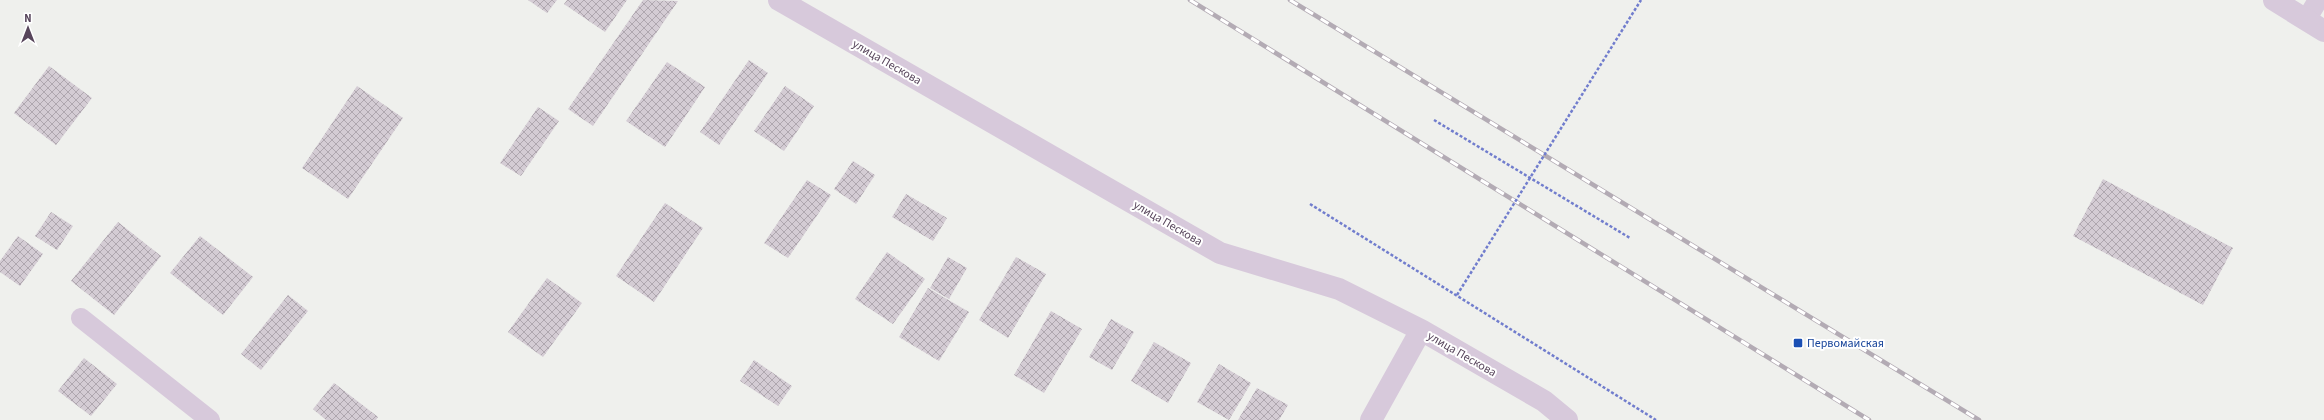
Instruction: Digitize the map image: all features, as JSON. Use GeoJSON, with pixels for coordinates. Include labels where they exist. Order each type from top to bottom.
{"type":"FeatureCollection","features":[{"type":"Feature","properties":{"kind":"street","name":"улица Пескова"},"geometry":{"type":"LineString","coordinates":[[780,0],[1220,253],[1338,289],[1421,330],[1544,401],[1567,420]]}},
{"type":"Feature","properties":{"kind":"street"},"geometry":{"type":"LineString","coordinates":[[2274,0],[2315,26]]}},
{"type":"Feature","properties":{"kind":"street"},"geometry":{"type":"LineString","coordinates":[[1371,420],[1421,330]]}},
{"type":"Feature","properties":{"kind":"lane"},"geometry":{"type":"LineString","coordinates":[[2315,26],[2318,0]]}},
{"type":"Feature","properties":{"kind":"lane"},"geometry":{"type":"LineString","coordinates":[[81,318],[210,420]]}},
{"type":"Feature","properties":{"kind":"path"},"geometry":{"type":"LineString","coordinates":[[1457,295],[1532,178],[1641,0]]}},
{"type":"Feature","properties":{"kind":"path"},"geometry":{"type":"LineString","coordinates":[[1434,120],[1630,238]]}},
{"type":"Feature","properties":{"kind":"path"},"geometry":{"type":"LineString","coordinates":[[1310,204],[1656,420]]}},
{"type":"Feature","properties":{"kind":"building"},"geometry":{"type":"Polygon","coordinates":[[[528,0],[557,0],[547,13],[528,0]]]}},
{"type":"Feature","properties":{"kind":"building"},"geometry":{"type":"Polygon","coordinates":[[[567,0],[627,0],[605,32],[564,4],[567,0]]]}},
{"type":"Feature","properties":{"kind":"building"},"geometry":{"type":"Polygon","coordinates":[[[643,0],[678,1],[593,126],[568,109],[643,0]]]}},
{"type":"Feature","properties":{"kind":"building"},"geometry":{"type":"Polygon","coordinates":[[[749,60],[768,73],[719,145],[700,132],[749,60]]]}},
{"type":"Feature","properties":{"kind":"building"},"geometry":{"type":"Polygon","coordinates":[[[667,62],[705,87],[665,147],[626,121],[667,62]]]}},
{"type":"Feature","properties":{"kind":"building"},"geometry":{"type":"Polygon","coordinates":[[[49,66],[92,98],[56,145],[14,113],[49,66]]]}},
{"type":"Feature","properties":{"kind":"building"},"geometry":{"type":"Polygon","coordinates":[[[357,86],[403,118],[348,199],[302,168],[357,86]]]}},
{"type":"Feature","properties":{"kind":"building"},"geometry":{"type":"Polygon","coordinates":[[[785,86],[814,106],[784,151],[754,131],[785,86]]]}},
{"type":"Feature","properties":{"kind":"building"},"geometry":{"type":"Polygon","coordinates":[[[538,107],[559,121],[521,176],[500,163],[538,107]]]}},
{"type":"Feature","properties":{"kind":"building"},"geometry":{"type":"Polygon","coordinates":[[[853,161],[875,175],[856,204],[834,189],[853,161]]]}},
{"type":"Feature","properties":{"kind":"building"},"geometry":{"type":"Polygon","coordinates":[[[2103,179],[2233,248],[2203,305],[2073,236],[2103,179]]]}},
{"type":"Feature","properties":{"kind":"building"},"geometry":{"type":"Polygon","coordinates":[[[807,180],[831,195],[788,258],[764,243],[807,180]]]}},
{"type":"Feature","properties":{"kind":"building"},"geometry":{"type":"Polygon","coordinates":[[[906,194],[947,218],[933,241],[892,217],[906,194]]]}},
{"type":"Feature","properties":{"kind":"building"},"geometry":{"type":"Polygon","coordinates":[[[665,203],[703,228],[654,302],[616,276],[665,203]]]}},
{"type":"Feature","properties":{"kind":"building"},"geometry":{"type":"Polygon","coordinates":[[[51,212],[73,226],[57,250],[35,236],[51,212]]]}},
{"type":"Feature","properties":{"kind":"building"},"geometry":{"type":"Polygon","coordinates":[[[118,222],[161,256],[114,315],[71,281],[118,222]]]}},
{"type":"Feature","properties":{"kind":"building"},"geometry":{"type":"Polygon","coordinates":[[[18,236],[43,254],[20,286],[0,272],[0,261],[18,236]]]}},
{"type":"Feature","properties":{"kind":"building"},"geometry":{"type":"Polygon","coordinates":[[[200,236],[253,277],[223,315],[170,273],[200,236]]]}},
{"type":"Feature","properties":{"kind":"building"},"geometry":{"type":"Polygon","coordinates":[[[887,252],[925,279],[893,324],[855,299],[887,252]]]}},
{"type":"Feature","properties":{"kind":"building"},"geometry":{"type":"Polygon","coordinates":[[[948,257],[967,268],[949,299],[930,288],[948,257]]]}},
{"type":"Feature","properties":{"kind":"building"},"geometry":{"type":"Polygon","coordinates":[[[1016,257],[1046,274],[1008,338],[979,320],[1016,257]]]}},
{"type":"Feature","properties":{"kind":"building"},"geometry":{"type":"Polygon","coordinates":[[[547,278],[582,303],[543,357],[508,332],[547,278]]]}},
{"type":"Feature","properties":{"kind":"building"},"geometry":{"type":"Polygon","coordinates":[[[928,288],[969,312],[939,361],[899,337],[928,288]]]}},
{"type":"Feature","properties":{"kind":"building"},"geometry":{"type":"Polygon","coordinates":[[[288,295],[308,311],[261,370],[241,354],[288,295]]]}},
{"type":"Feature","properties":{"kind":"building"},"geometry":{"type":"Polygon","coordinates":[[[1051,311],[1082,329],[1044,393],[1014,375],[1051,311]]]}},
{"type":"Feature","properties":{"kind":"building"},"geometry":{"type":"Polygon","coordinates":[[[1111,319],[1134,332],[1112,370],[1089,357],[1111,319]]]}},
{"type":"Feature","properties":{"kind":"building"},"geometry":{"type":"Polygon","coordinates":[[[1154,342],[1191,363],[1168,403],[1131,381],[1154,342]]]}},
{"type":"Feature","properties":{"kind":"building"},"geometry":{"type":"Polygon","coordinates":[[[84,358],[117,384],[91,416],[58,391],[84,358]]]}},
{"type":"Feature","properties":{"kind":"building"},"geometry":{"type":"Polygon","coordinates":[[[754,360],[792,386],[778,406],[740,381],[754,360]]]}},
{"type":"Feature","properties":{"kind":"building"},"geometry":{"type":"Polygon","coordinates":[[[1219,364],[1251,383],[1229,420],[1197,402],[1219,364]]]}},
{"type":"Feature","properties":{"kind":"building"},"geometry":{"type":"Polygon","coordinates":[[[334,383],[378,417],[376,420],[326,420],[313,409],[334,383]]]}},
{"type":"Feature","properties":{"kind":"building"},"geometry":{"type":"Polygon","coordinates":[[[1257,388],[1288,405],[1279,420],[1238,420],[1257,388]]]}},
{"type":"Feature","properties":{"kind":"railway"},"geometry":{"type":"LineString","coordinates":[[1190,0],[1869,420]]}},
{"type":"Feature","properties":{"kind":"railway"},"geometry":{"type":"LineString","coordinates":[[1290,0],[1979,420]]}},
{"type":"Feature","properties":{"kind":"place","name":"Первомайская"},"geometry":{"type":"Point","coordinates":[1798,343]}}]}
